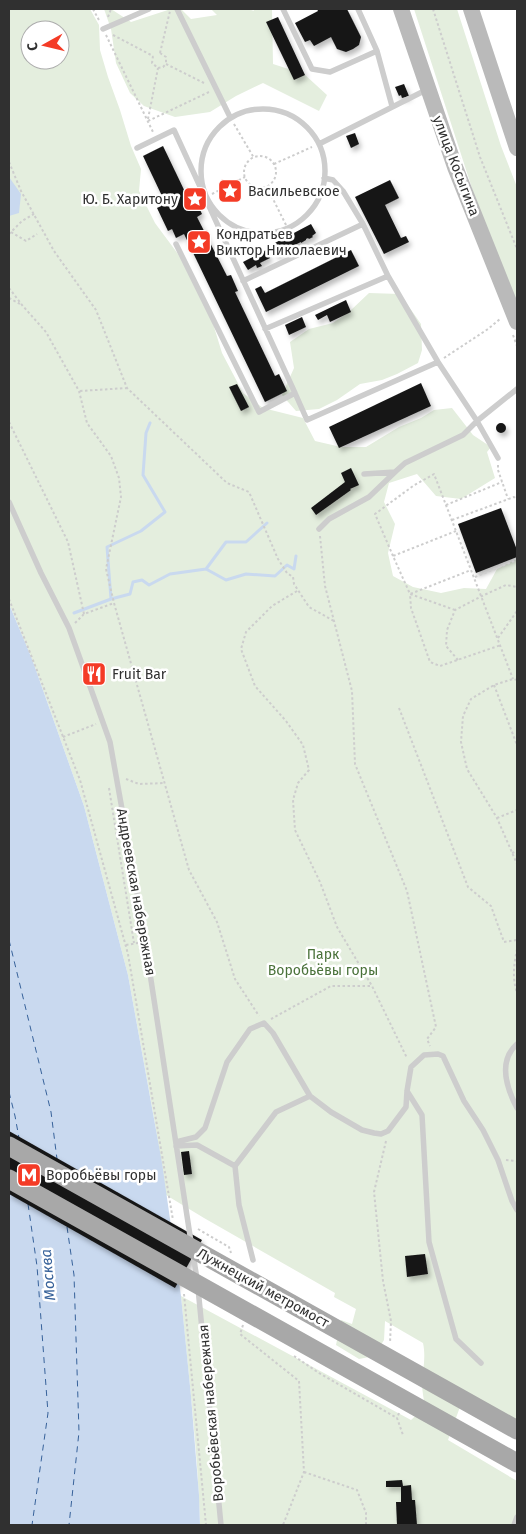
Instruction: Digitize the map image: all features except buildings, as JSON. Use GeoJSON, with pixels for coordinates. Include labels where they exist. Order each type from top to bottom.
{"type":"FeatureCollection","features":[{"type":"Feature","properties":{"kind":"main road","name":"улица Косыгина"},"geometry":{"type":"LineString","coordinates":[[401,9],[455,167],[517,322]]}},
{"type":"Feature","properties":{"kind":"main road"},"geometry":{"type":"LineString","coordinates":[[471,9],[517,148]]}},
{"type":"Feature","properties":{"kind":"main road","name":"Лужнецкий метромост"},"geometry":{"type":"LineString","coordinates":[[9,1146],[517,1430]]}},
{"type":"Feature","properties":{"kind":"main road","name":"Лужнецкий метромост"},"geometry":{"type":"LineString","coordinates":[[9,1179],[517,1463]]}},
{"type":"Feature","properties":{"kind":"lane"},"geometry":{"type":"LineString","coordinates":[[103,29],[149,9]]}},
{"type":"Feature","properties":{"kind":"lane"},"geometry":{"type":"LineString","coordinates":[[177,9],[230,118]]}},
{"type":"Feature","properties":{"kind":"lane"},"geometry":{"type":"LineString","coordinates":[[283,9],[312,68],[330,72],[376,51]]}},
{"type":"Feature","properties":{"kind":"lane"},"geometry":{"type":"LineString","coordinates":[[358,9],[376,51],[392,106]]}},
{"type":"Feature","properties":{"kind":"lane"},"geometry":{"type":"LineString","coordinates":[[319,144],[392,106],[428,90]]}},
{"type":"Feature","properties":{"kind":"lane"},"geometry":{"type":"LineString","coordinates":[[270,109],[290,115],[307,127],[319,144],[325,163],[324,183],[317,202],[304,218],[288,228],[269,233],[250,232],[241,229],[216,213],[206,197],[201,180],[201,162],[206,144],[216,129],[230,118],[250,110],[270,109]]}},
{"type":"Feature","properties":{"kind":"lane"},"geometry":{"type":"LineString","coordinates":[[137,148],[174,130],[307,420],[438,362]]}},
{"type":"Feature","properties":{"kind":"lane"},"geometry":{"type":"LineString","coordinates":[[324,178],[333,180],[343,191],[363,224],[388,276],[438,362],[477,420],[498,458]]}},
{"type":"Feature","properties":{"kind":"lane"},"geometry":{"type":"LineString","coordinates":[[243,282],[363,224]]}},
{"type":"Feature","properties":{"kind":"lane"},"geometry":{"type":"LineString","coordinates":[[176,244],[259,412],[295,393]]}},
{"type":"Feature","properties":{"kind":"lane"},"geometry":{"type":"LineString","coordinates":[[265,328],[388,276]]}},
{"type":"Feature","properties":{"kind":"lane"},"geometry":{"type":"LineString","coordinates":[[319,529],[329,519],[369,497],[405,464],[463,435],[477,420],[517,389]]}},
{"type":"Feature","properties":{"kind":"lane"},"geometry":{"type":"LineString","coordinates":[[364,474],[395,472]]}},
{"type":"Feature","properties":{"kind":"lane","name":"Андреевская набережная"},"geometry":{"type":"LineString","coordinates":[[9,502],[69,628],[110,742],[142,921],[200,1300]]}},
{"type":"Feature","properties":{"kind":"lane"},"geometry":{"type":"LineString","coordinates":[[176,1144],[196,1137],[205,1128],[227,1062],[250,1029],[264,1023],[273,1033],[310,1096],[331,1112],[362,1130],[380,1134],[388,1131],[406,1107],[411,1067],[424,1055],[438,1054],[443,1056],[464,1101],[483,1130],[498,1160],[517,1210]]}},
{"type":"Feature","properties":{"kind":"lane"},"geometry":{"type":"LineString","coordinates":[[517,1044],[512,1048],[506,1062],[506,1084],[517,1108]]}},
{"type":"Feature","properties":{"kind":"lane"},"geometry":{"type":"LineString","coordinates":[[407,1091],[422,1115],[431,1251],[456,1339],[481,1363]]}},
{"type":"Feature","properties":{"kind":"lane"},"geometry":{"type":"LineString","coordinates":[[253,1260],[239,1205],[235,1166],[276,1112],[310,1096]]}},
{"type":"Feature","properties":{"kind":"lane"},"geometry":{"type":"LineString","coordinates":[[176,1144],[197,1145],[235,1166]]}},
{"type":"Feature","properties":{"kind":"lane","name":"Воробьёвская набережная"},"geometry":{"type":"LineString","coordinates":[[200,1300],[221,1525]]}},
{"type":"Feature","properties":{"kind":"lane"},"geometry":{"type":"LineString","coordinates":[[514,1525],[517,1518]]}},
{"type":"Feature","properties":{"kind":"path"},"geometry":{"type":"LineString","coordinates":[[93,9],[156,139]]}},
{"type":"Feature","properties":{"kind":"path"},"geometry":{"type":"LineString","coordinates":[[160,53],[170,9]]}},
{"type":"Feature","properties":{"kind":"path"},"geometry":{"type":"LineString","coordinates":[[433,9],[480,157],[517,249]]}},
{"type":"Feature","properties":{"kind":"path"},"geometry":{"type":"LineString","coordinates":[[103,29],[153,56]]}},
{"type":"Feature","properties":{"kind":"path"},"geometry":{"type":"LineString","coordinates":[[153,56],[160,53]]}},
{"type":"Feature","properties":{"kind":"path"},"geometry":{"type":"LineString","coordinates":[[160,53],[166,57],[166,64]]}},
{"type":"Feature","properties":{"kind":"path"},"geometry":{"type":"LineString","coordinates":[[153,56],[152,63],[158,68]]}},
{"type":"Feature","properties":{"kind":"path"},"geometry":{"type":"LineString","coordinates":[[166,64],[216,88]]}},
{"type":"Feature","properties":{"kind":"path"},"geometry":{"type":"LineString","coordinates":[[158,68],[166,64]]}},
{"type":"Feature","properties":{"kind":"path"},"geometry":{"type":"LineString","coordinates":[[148,121],[158,68]]}},
{"type":"Feature","properties":{"kind":"path"},"geometry":{"type":"LineString","coordinates":[[148,121],[216,88]]}},
{"type":"Feature","properties":{"kind":"path"},"geometry":{"type":"LineString","coordinates":[[230,118],[254,158]]}},
{"type":"Feature","properties":{"kind":"path"},"geometry":{"type":"LineString","coordinates":[[274,164],[319,144]]}},
{"type":"Feature","properties":{"kind":"path"},"geometry":{"type":"LineString","coordinates":[[266,157],[274,164],[276,174],[272,184],[267,187],[257,188],[248,182],[245,177],[245,167],[254,158],[266,157]]}},
{"type":"Feature","properties":{"kind":"path"},"geometry":{"type":"LineString","coordinates":[[9,162],[21,191],[54,251],[96,310],[127,388],[227,483],[249,492],[278,559],[287,573],[293,577],[294,584],[309,607],[334,621]]}},
{"type":"Feature","properties":{"kind":"path"},"geometry":{"type":"LineString","coordinates":[[206,197],[245,177]]}},
{"type":"Feature","properties":{"kind":"path"},"geometry":{"type":"LineString","coordinates":[[267,187],[288,228]]}},
{"type":"Feature","properties":{"kind":"path"},"geometry":{"type":"LineString","coordinates":[[34,214],[22,221],[10,233],[26,241],[37,234]]}},
{"type":"Feature","properties":{"kind":"path"},"geometry":{"type":"LineString","coordinates":[[9,288],[46,332],[79,391],[88,423],[111,456],[119,478],[121,497],[106,569],[189,870],[217,922],[235,979],[264,1023],[332,986],[372,986]]}},
{"type":"Feature","properties":{"kind":"path"},"geometry":{"type":"LineString","coordinates":[[9,298],[22,305]]}},
{"type":"Feature","properties":{"kind":"path"},"geometry":{"type":"LineString","coordinates":[[438,362],[500,319]]}},
{"type":"Feature","properties":{"kind":"path"},"geometry":{"type":"LineString","coordinates":[[79,391],[127,388]]}},
{"type":"Feature","properties":{"kind":"path"},"geometry":{"type":"LineString","coordinates":[[9,422],[68,542],[84,614]]}},
{"type":"Feature","properties":{"kind":"path"},"geometry":{"type":"LineString","coordinates":[[498,458],[498,470],[508,500]]}},
{"type":"Feature","properties":{"kind":"path"},"geometry":{"type":"LineString","coordinates":[[501,645],[440,666],[430,662],[411,608],[410,594],[376,514],[413,486],[434,474],[501,645],[513,679]]}},
{"type":"Feature","properties":{"kind":"path"},"geometry":{"type":"LineString","coordinates":[[446,505],[502,482]]}},
{"type":"Feature","properties":{"kind":"path"},"geometry":{"type":"LineString","coordinates":[[452,520],[514,497],[517,499]]}},
{"type":"Feature","properties":{"kind":"path"},"geometry":{"type":"LineString","coordinates":[[319,529],[325,586],[352,690],[355,764],[407,891],[436,1027],[427,1039],[434,1054]]}},
{"type":"Feature","properties":{"kind":"path"},"geometry":{"type":"LineString","coordinates":[[393,556],[456,531]]}},
{"type":"Feature","properties":{"kind":"path"},"geometry":{"type":"LineString","coordinates":[[474,577],[517,560]]}},
{"type":"Feature","properties":{"kind":"path"},"geometry":{"type":"LineString","coordinates":[[410,594],[471,570]]}},
{"type":"Feature","properties":{"kind":"path"},"geometry":{"type":"LineString","coordinates":[[458,660],[446,646],[446,630],[455,610],[506,585],[517,587]]}},
{"type":"Feature","properties":{"kind":"path"},"geometry":{"type":"LineString","coordinates":[[298,590],[272,606],[246,632],[241,649],[255,686],[286,721],[303,745],[309,770],[298,783],[293,800],[295,830],[320,882],[336,927],[372,986],[411,1067]]}},
{"type":"Feature","properties":{"kind":"path"},"geometry":{"type":"LineString","coordinates":[[410,594],[455,610]]}},
{"type":"Feature","properties":{"kind":"path"},"geometry":{"type":"LineString","coordinates":[[9,600],[80,780],[126,945],[164,1165]]}},
{"type":"Feature","properties":{"kind":"path"},"geometry":{"type":"LineString","coordinates":[[69,628],[84,614],[114,603]]}},
{"type":"Feature","properties":{"kind":"path"},"geometry":{"type":"LineString","coordinates":[[498,638],[517,611]]}},
{"type":"Feature","properties":{"kind":"path"},"geometry":{"type":"LineString","coordinates":[[517,680],[513,679],[494,685],[471,699],[463,716],[460,742],[467,769],[496,818],[517,864]]}},
{"type":"Feature","properties":{"kind":"path"},"geometry":{"type":"LineString","coordinates":[[494,685],[517,745]]}},
{"type":"Feature","properties":{"kind":"path"},"geometry":{"type":"LineString","coordinates":[[399,708],[468,887],[491,906],[504,942],[517,940]]}},
{"type":"Feature","properties":{"kind":"path"},"geometry":{"type":"LineString","coordinates":[[63,737],[94,725],[97,731]]}},
{"type":"Feature","properties":{"kind":"path"},"geometry":{"type":"LineString","coordinates":[[117,781],[124,779],[139,784],[165,783]]}},
{"type":"Feature","properties":{"kind":"path"},"geometry":{"type":"LineString","coordinates":[[108,782],[134,943],[126,945]]}},
{"type":"Feature","properties":{"kind":"path"},"geometry":{"type":"LineString","coordinates":[[113,790],[138,943]]}},
{"type":"Feature","properties":{"kind":"path"},"geometry":{"type":"LineString","coordinates":[[496,818],[517,810]]}},
{"type":"Feature","properties":{"kind":"path"},"geometry":{"type":"LineString","coordinates":[[512,853],[517,851]]}},
{"type":"Feature","properties":{"kind":"path"},"geometry":{"type":"LineString","coordinates":[[517,949],[514,961],[514,983],[517,992]]}},
{"type":"Feature","properties":{"kind":"path"},"geometry":{"type":"LineString","coordinates":[[388,1131],[374,1192],[383,1281],[391,1321],[390,1344]]}},
{"type":"Feature","properties":{"kind":"path"},"geometry":{"type":"LineString","coordinates":[[198,1229],[229,1247]]}},
{"type":"Feature","properties":{"kind":"path"},"geometry":{"type":"LineString","coordinates":[[183,1292],[206,1525]]}},
{"type":"Feature","properties":{"kind":"path"},"geometry":{"type":"LineString","coordinates":[[244,1323],[240,1334],[299,1381],[304,1472],[283,1525]]}},
{"type":"Feature","properties":{"kind":"path"},"geometry":{"type":"LineString","coordinates":[[319,1373],[397,1418]]}},
{"type":"Feature","properties":{"kind":"path"},"geometry":{"type":"LineString","coordinates":[[304,1472],[357,1490],[366,1513],[366,1525]]}},
{"type":"Feature","properties":{"kind":"green space","name":"Парк Воробьёвы горы"},"geometry":{"type":"Polygon","coordinates":[[[9,9],[90,9],[99,25],[100,50],[131,146],[141,169],[139,191],[155,223],[178,254],[211,317],[222,353],[243,393],[263,408],[303,418],[315,441],[341,447],[366,447],[399,427],[421,418],[434,410],[452,408],[473,435],[491,447],[487,452],[495,478],[461,499],[436,496],[417,474],[389,483],[384,502],[395,524],[388,553],[393,576],[413,587],[441,593],[464,588],[486,589],[497,569],[517,559],[517,1420],[465,1393],[448,1440],[517,1481],[517,1525],[200,1525],[195,1439],[181,1296],[411,1420],[425,1407],[422,1386],[424,1348],[423,1343],[385,1321],[384,1340],[374,1356],[359,1359],[336,1345],[341,1320],[352,1324],[356,1309],[334,1297],[335,1293],[166,1195],[128,975],[84,806],[32,659],[9,604],[9,9]]]}},
{"type":"Feature","properties":{"kind":"green space"},"geometry":{"type":"Polygon","coordinates":[[[104,9],[111,9],[131,22],[171,9],[181,9],[191,19],[217,15],[211,9],[248,9],[254,11],[253,9],[272,9],[273,64],[304,74],[327,95],[319,111],[263,83],[236,96],[210,112],[175,117],[144,106],[130,93],[116,63],[111,29],[104,9]]]}},
{"type":"Feature","properties":{"kind":"green space"},"geometry":{"type":"Polygon","coordinates":[[[414,9],[457,9],[501,146],[517,187],[517,304],[481,216],[414,9]]]}},
{"type":"Feature","properties":{"kind":"green space"},"geometry":{"type":"Polygon","coordinates":[[[369,293],[400,294],[421,324],[422,350],[418,363],[382,380],[360,384],[337,400],[319,409],[296,411],[282,395],[294,368],[290,342],[309,329],[333,323],[350,311],[369,293]]]}},
{"type":"Feature","properties":{"kind":"water"},"geometry":{"type":"Polygon","coordinates":[[[9,177],[21,194],[19,213],[9,216],[9,177]]]}},
{"type":"Feature","properties":{"kind":"water","name":"Москва"},"geometry":{"type":"Polygon","coordinates":[[[9,604],[32,659],[84,806],[128,975],[162,1163],[181,1296],[191,1396],[200,1525],[9,1525],[9,604]]]}},
{"type":"Feature","properties":{"kind":"waterway"},"geometry":{"type":"LineString","coordinates":[[111,599],[107,547],[141,531],[165,512],[143,475],[146,433],[150,423]]}},
{"type":"Feature","properties":{"kind":"waterway"},"geometry":{"type":"LineString","coordinates":[[74,613],[130,594],[133,582],[142,580],[149,585],[170,574],[206,569],[226,542],[246,542],[267,523]]}},
{"type":"Feature","properties":{"kind":"waterway"},"geometry":{"type":"LineString","coordinates":[[206,569],[226,580],[246,574],[275,576],[287,565],[294,569],[296,556]]}},
{"type":"Feature","properties":{"kind":"ferry route"},"geometry":{"type":"LineString","coordinates":[[9,940],[51,1112],[57,1159]]}},
{"type":"Feature","properties":{"kind":"ferry route"},"geometry":{"type":"LineString","coordinates":[[9,1092],[19,1138]]}},
{"type":"Feature","properties":{"kind":"ferry route"},"geometry":{"type":"LineString","coordinates":[[28,1204],[37,1266],[48,1413],[32,1525]]}},
{"type":"Feature","properties":{"kind":"ferry route"},"geometry":{"type":"LineString","coordinates":[[67,1227],[74,1275],[79,1432],[69,1525]]}},
{"type":"Feature","properties":{"kind":"place","name":"Васильевское"},"geometry":{"type":"Point","coordinates":[230,191]}},
{"type":"Feature","properties":{"kind":"place","name":"Ю. Б. Харитону"},"geometry":{"type":"Point","coordinates":[195,199]}},
{"type":"Feature","properties":{"kind":"place","name":"Кондратьев Виктор Николаевич"},"geometry":{"type":"Point","coordinates":[199,242]}},
{"type":"Feature","properties":{"kind":"place","name":"Fruit Bar"},"geometry":{"type":"Point","coordinates":[94,674]}},
{"type":"Feature","properties":{"kind":"place","name":"Воробьёвы горы"},"geometry":{"type":"Point","coordinates":[29,1175]}}]}
